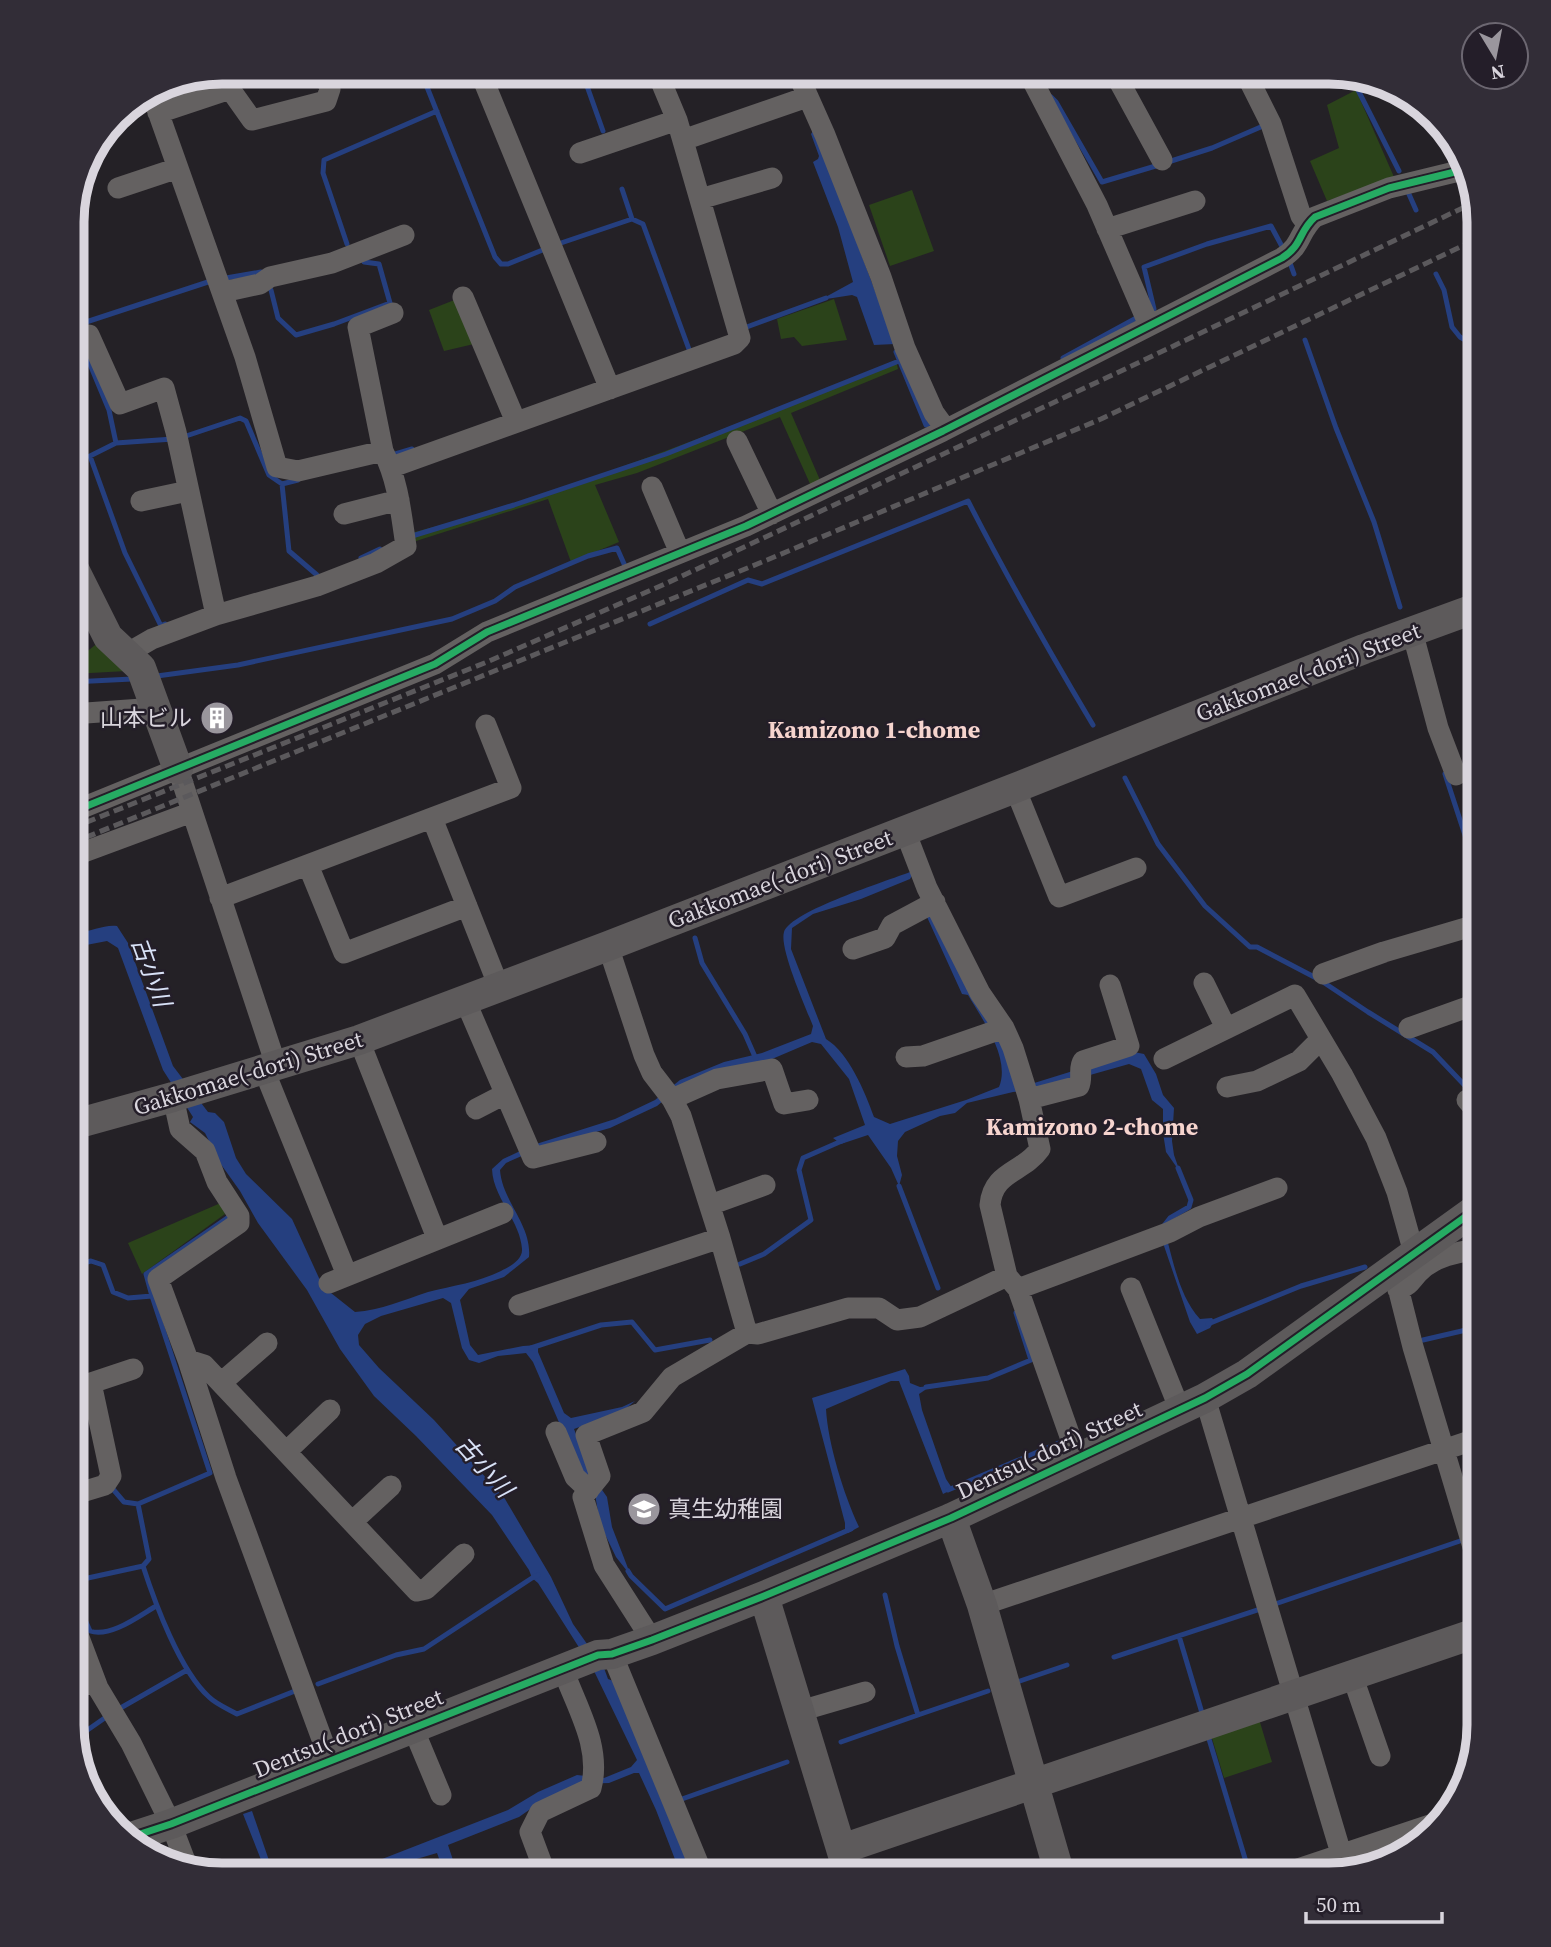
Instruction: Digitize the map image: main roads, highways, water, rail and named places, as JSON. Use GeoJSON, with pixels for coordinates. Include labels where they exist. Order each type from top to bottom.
{"type":"FeatureCollection","features":[{"type":"Feature","properties":{"kind":"water"},"geometry":{"type":"Polygon","coordinates":[[[813,131],[895,344],[874,345],[857,297],[852,295],[820,300],[853,282],[838,227],[813,162],[819,156],[811,134],[813,131]]]}},
{"type":"Feature","properties":{"kind":"water"},"geometry":{"type":"Polygon","coordinates":[[[910,872],[913,874],[910,879],[861,899],[813,914],[792,928],[791,949],[826,1039],[849,1063],[874,1117],[890,1124],[999,1087],[1002,1076],[998,1051],[968,995],[962,994],[927,917],[930,912],[1031,1084],[1134,1052],[1144,1054],[1156,1074],[1163,1095],[1174,1108],[1172,1141],[1180,1172],[1166,1152],[1163,1109],[1152,1100],[1141,1069],[1129,1064],[1037,1090],[1013,1092],[967,1103],[955,1113],[940,1116],[905,1132],[898,1141],[897,1156],[902,1175],[899,1186],[891,1168],[868,1135],[841,1144],[833,1138],[865,1125],[849,1079],[821,1044],[812,1042],[760,1064],[682,1085],[657,1106],[610,1128],[540,1148],[506,1163],[500,1170],[502,1181],[526,1234],[529,1257],[504,1277],[469,1289],[460,1300],[470,1345],[478,1355],[538,1345],[538,1352],[564,1413],[571,1418],[622,1407],[635,1401],[623,1411],[574,1429],[591,1474],[607,1497],[612,1527],[631,1576],[616,1557],[600,1524],[595,1494],[564,1434],[533,1362],[526,1353],[498,1356],[479,1363],[469,1360],[462,1348],[451,1303],[443,1298],[381,1316],[365,1324],[358,1335],[359,1345],[379,1368],[434,1420],[505,1499],[551,1577],[573,1624],[604,1668],[608,1679],[616,1682],[691,1863],[676,1863],[639,1773],[634,1773],[609,1783],[580,1784],[539,1803],[519,1817],[448,1845],[454,1863],[441,1863],[437,1853],[403,1863],[372,1863],[508,1810],[538,1792],[577,1775],[604,1778],[631,1767],[637,1760],[594,1671],[492,1515],[374,1396],[340,1349],[307,1290],[258,1223],[220,1163],[205,1133],[190,1122],[193,1117],[163,1070],[118,948],[107,941],[84,945],[84,932],[117,926],[128,943],[173,1066],[208,1112],[215,1113],[224,1122],[236,1158],[246,1174],[292,1219],[319,1278],[331,1293],[355,1312],[383,1307],[484,1278],[518,1260],[522,1249],[517,1228],[493,1180],[492,1169],[503,1159],[533,1145],[615,1119],[655,1100],[680,1080],[724,1062],[762,1053],[811,1034],[813,1026],[789,964],[784,932],[803,915],[862,889],[910,872]]]}},
{"type":"Feature","properties":{"kind":"water"},"geometry":{"type":"Polygon","coordinates":[[[1163,1243],[1168,1243],[1180,1283],[1193,1311],[1200,1319],[1212,1318],[1214,1321],[1210,1328],[1197,1334],[1190,1322],[1163,1243]]]}},
{"type":"Feature","properties":{"kind":"water"},"geometry":{"type":"Polygon","coordinates":[[[905,1369],[910,1383],[920,1387],[931,1386],[919,1394],[922,1410],[946,1479],[952,1488],[943,1494],[899,1381],[891,1381],[826,1409],[838,1469],[859,1527],[848,1533],[845,1531],[812,1398],[905,1369]]]}},
{"type":"Feature","properties":{"kind":"water"},"geometry":{"type":"Polygon","coordinates":[[[252,1811],[270,1863],[262,1863],[243,1814],[252,1811]]]}},
{"type":"Feature","properties":{"kind":"waterway"},"geometry":{"type":"LineString","coordinates":[[426,84],[495,257],[501,264],[508,264],[545,249]]}},
{"type":"Feature","properties":{"kind":"waterway"},"geometry":{"type":"LineString","coordinates":[[586,84],[603,131]]}},
{"type":"Feature","properties":{"kind":"waterway"},"geometry":{"type":"LineString","coordinates":[[1357,87],[1399,171]]}},
{"type":"Feature","properties":{"kind":"waterway"},"geometry":{"type":"LineString","coordinates":[[1051,97],[1102,182],[1159,165]]}},
{"type":"Feature","properties":{"kind":"waterway"},"geometry":{"type":"LineString","coordinates":[[347,244],[323,173],[324,160],[437,111]]}},
{"type":"Feature","properties":{"kind":"waterway"},"geometry":{"type":"LineString","coordinates":[[1168,162],[1212,148],[1263,126]]}},
{"type":"Feature","properties":{"kind":"waterway"},"geometry":{"type":"LineString","coordinates":[[622,189],[632,219],[643,224],[690,352]]}},
{"type":"Feature","properties":{"kind":"waterway"},"geometry":{"type":"LineString","coordinates":[[1408,192],[1416,210]]}},
{"type":"Feature","properties":{"kind":"waterway"},"geometry":{"type":"LineString","coordinates":[[561,243],[632,219]]}},
{"type":"Feature","properties":{"kind":"waterway"},"geometry":{"type":"LineString","coordinates":[[1149,311],[1154,309],[1144,267],[1207,244],[1271,226],[1285,252]]}},
{"type":"Feature","properties":{"kind":"waterway"},"geometry":{"type":"LineString","coordinates":[[1289,260],[1294,274]]}},
{"type":"Feature","properties":{"kind":"waterway"},"geometry":{"type":"LineString","coordinates":[[271,290],[278,318],[296,335],[334,324],[390,303],[379,264],[364,262]]}},
{"type":"Feature","properties":{"kind":"waterway"},"geometry":{"type":"LineString","coordinates":[[226,278],[261,272]]}},
{"type":"Feature","properties":{"kind":"waterway"},"geometry":{"type":"LineString","coordinates":[[1436,274],[1444,290],[1452,327],[1467,341]]}},
{"type":"Feature","properties":{"kind":"waterway"},"geometry":{"type":"LineString","coordinates":[[84,323],[211,281]]}},
{"type":"Feature","properties":{"kind":"waterway"},"geometry":{"type":"LineString","coordinates":[[744,328],[826,298]]}},
{"type":"Feature","properties":{"kind":"waterway"},"geometry":{"type":"LineString","coordinates":[[1063,358],[1140,316]]}},
{"type":"Feature","properties":{"kind":"waterway"},"geometry":{"type":"LineString","coordinates":[[1305,340],[1336,428],[1374,522],[1400,607]]}},
{"type":"Feature","properties":{"kind":"waterway"},"geometry":{"type":"LineString","coordinates":[[84,350],[109,410],[116,443]]}},
{"type":"Feature","properties":{"kind":"waterway"},"geometry":{"type":"LineString","coordinates":[[896,352],[926,425],[935,421]]}},
{"type":"Feature","properties":{"kind":"waterway"},"geometry":{"type":"LineString","coordinates":[[412,536],[666,454],[899,361]]}},
{"type":"Feature","properties":{"kind":"waterway"},"geometry":{"type":"LineString","coordinates":[[183,437],[240,418],[246,421],[269,475],[282,484],[298,480]]}},
{"type":"Feature","properties":{"kind":"waterway"},"geometry":{"type":"LineString","coordinates":[[165,624],[161,626],[125,553],[90,456],[116,443],[173,439]]}},
{"type":"Feature","properties":{"kind":"waterway"},"geometry":{"type":"LineString","coordinates":[[392,455],[412,449]]}},
{"type":"Feature","properties":{"kind":"waterway"},"geometry":{"type":"LineString","coordinates":[[282,484],[289,551],[317,575]]}},
{"type":"Feature","properties":{"kind":"waterway"},"geometry":{"type":"LineString","coordinates":[[650,624],[748,580],[762,584],[968,501],[1093,725]]}},
{"type":"Feature","properties":{"kind":"waterway"},"geometry":{"type":"LineString","coordinates":[[157,676],[238,665],[452,619],[495,601],[515,587],[588,556],[617,548],[625,566]]}},
{"type":"Feature","properties":{"kind":"waterway"},"geometry":{"type":"LineString","coordinates":[[361,558],[380,549]]}},
{"type":"Feature","properties":{"kind":"waterway"},"geometry":{"type":"LineString","coordinates":[[84,681],[132,679]]}},
{"type":"Feature","properties":{"kind":"waterway"},"geometry":{"type":"LineString","coordinates":[[1445,774],[1467,841]]}},
{"type":"Feature","properties":{"kind":"waterway"},"geometry":{"type":"LineString","coordinates":[[1125,778],[1158,844],[1205,906],[1250,947],[1257,947],[1320,980],[1433,1052],[1467,1088]]}},
{"type":"Feature","properties":{"kind":"waterway"},"geometry":{"type":"LineString","coordinates":[[695,938],[702,963],[745,1034],[756,1059]]}},
{"type":"Feature","properties":{"kind":"waterway"},"geometry":{"type":"LineString","coordinates":[[740,1264],[764,1254],[811,1220],[799,1170],[803,1158],[844,1140]]}},
{"type":"Feature","properties":{"kind":"waterway"},"geometry":{"type":"LineString","coordinates":[[1163,1227],[1170,1218],[1189,1207],[1191,1200],[1178,1168]]}},
{"type":"Feature","properties":{"kind":"waterway"},"geometry":{"type":"LineString","coordinates":[[899,1186],[938,1288]]}},
{"type":"Feature","properties":{"kind":"waterway"},"geometry":{"type":"LineString","coordinates":[[84,1263],[91,1261],[103,1265],[113,1292],[128,1298],[152,1296],[146,1274],[233,1214]]}},
{"type":"Feature","properties":{"kind":"waterway"},"geometry":{"type":"LineString","coordinates":[[1208,1324],[1301,1286],[1365,1267]]}},
{"type":"Feature","properties":{"kind":"waterway"},"geometry":{"type":"LineString","coordinates":[[152,1296],[210,1473],[138,1504],[149,1559],[143,1566],[154,1598],[188,1671],[215,1702],[237,1714],[295,1691]]}},
{"type":"Feature","properties":{"kind":"waterway"},"geometry":{"type":"LineString","coordinates":[[926,1387],[988,1378],[1031,1360],[1016,1313]]}},
{"type":"Feature","properties":{"kind":"waterway"},"geometry":{"type":"LineString","coordinates":[[531,1348],[601,1325],[632,1322],[655,1350],[710,1340]]}},
{"type":"Feature","properties":{"kind":"waterway"},"geometry":{"type":"LineString","coordinates":[[1423,1340],[1467,1330]]}},
{"type":"Feature","properties":{"kind":"waterway"},"geometry":{"type":"LineString","coordinates":[[948,1490],[1061,1442]]}},
{"type":"Feature","properties":{"kind":"waterway"},"geometry":{"type":"LineString","coordinates":[[112,1488],[124,1502],[138,1504]]}},
{"type":"Feature","properties":{"kind":"waterway"},"geometry":{"type":"LineString","coordinates":[[628,1571],[665,1609],[851,1529]]}},
{"type":"Feature","properties":{"kind":"waterway"},"geometry":{"type":"LineString","coordinates":[[1278,1603],[1460,1541]]}},
{"type":"Feature","properties":{"kind":"waterway"},"geometry":{"type":"LineString","coordinates":[[84,1579],[143,1566]]}},
{"type":"Feature","properties":{"kind":"waterway"},"geometry":{"type":"LineString","coordinates":[[318,1684],[396,1655],[424,1649],[538,1575]]}},
{"type":"Feature","properties":{"kind":"waterway"},"geometry":{"type":"LineString","coordinates":[[885,1595],[918,1715],[988,1691]]}},
{"type":"Feature","properties":{"kind":"waterway"},"geometry":{"type":"LineString","coordinates":[[84,1618],[90,1631],[106,1631],[124,1625],[156,1606]]}},
{"type":"Feature","properties":{"kind":"waterway"},"geometry":{"type":"LineString","coordinates":[[1114,1657],[1257,1610]]}},
{"type":"Feature","properties":{"kind":"waterway"},"geometry":{"type":"LineString","coordinates":[[1179,1636],[1202,1713]]}},
{"type":"Feature","properties":{"kind":"waterway"},"geometry":{"type":"LineString","coordinates":[[1017,1682],[1067,1665]]}},
{"type":"Feature","properties":{"kind":"waterway"},"geometry":{"type":"LineString","coordinates":[[117,1710],[187,1670]]}},
{"type":"Feature","properties":{"kind":"waterway"},"geometry":{"type":"LineString","coordinates":[[84,1732],[109,1715]]}},
{"type":"Feature","properties":{"kind":"waterway"},"geometry":{"type":"LineString","coordinates":[[841,1742],[918,1715]]}},
{"type":"Feature","properties":{"kind":"waterway"},"geometry":{"type":"LineString","coordinates":[[1209,1739],[1246,1863]]}},
{"type":"Feature","properties":{"kind":"waterway"},"geometry":{"type":"LineString","coordinates":[[682,1799],[787,1762]]}},
{"type":"Feature","properties":{"kind":"railway"},"geometry":{"type":"LineString","coordinates":[[84,823],[487,662],[667,583],[1466,206]]}},
{"type":"Feature","properties":{"kind":"railway"},"geometry":{"type":"LineString","coordinates":[[84,838],[767,560],[1101,419],[1467,244]]}},
{"type":"Feature","properties":{"kind":"place","name":"山本ビル"},"geometry":{"type":"Point","coordinates":[217,718]}},
{"type":"Feature","properties":{"kind":"place","name":"真生幼稚園"},"geometry":{"type":"Point","coordinates":[644,1509]}},
{"type":"Feature","properties":{"kind":"district","name":"Kamizono 1-chome"},"geometry":{"type":"Point","coordinates":[874,730]}},
{"type":"Feature","properties":{"kind":"district","name":"Kamizono 2-chome"},"geometry":{"type":"Point","coordinates":[1092,1127]}},
{"type":"Feature","properties":{"kind":"water label","name":"古小川"},"geometry":{"type":"Point","coordinates":[151,972]}},
{"type":"Feature","properties":{"kind":"water label","name":"古小川"},"geometry":{"type":"Point","coordinates":[484,1467]}}]}
